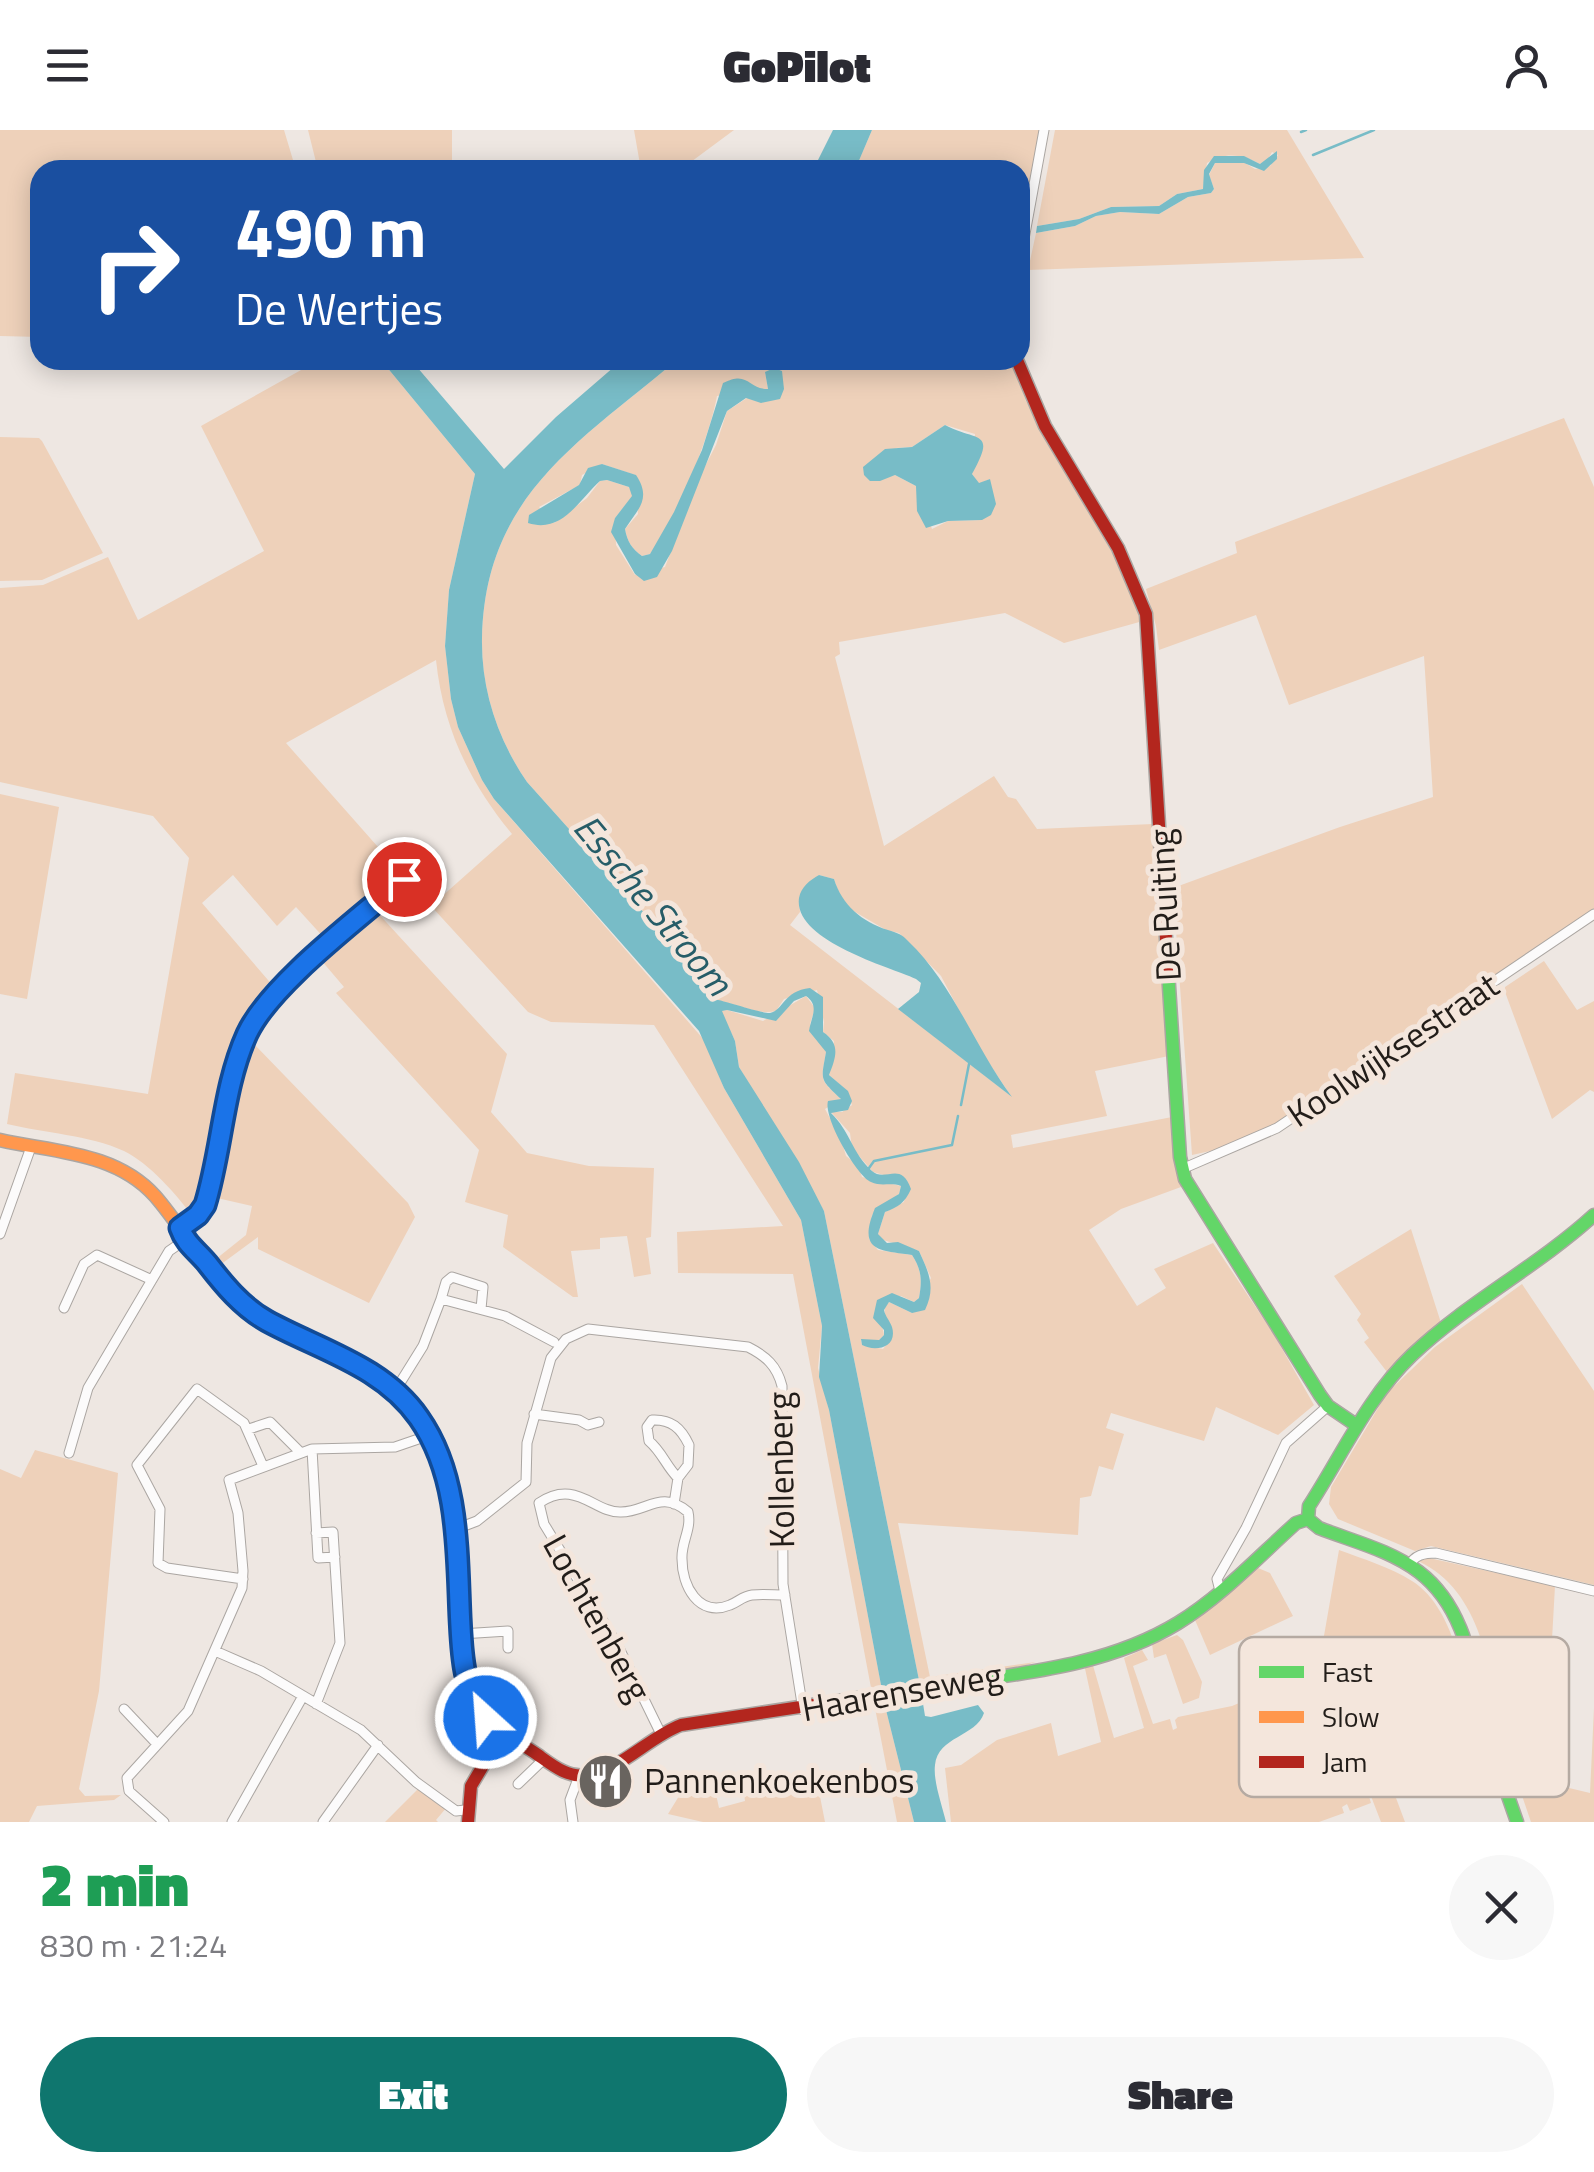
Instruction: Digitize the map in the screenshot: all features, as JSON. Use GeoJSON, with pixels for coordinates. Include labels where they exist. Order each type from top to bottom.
{"type":"FeatureCollection","features":[{"type":"Feature","properties":{"kind":"street"},"geometry":{"type":"LineString","coordinates":[[1030,206],[1044,130]]}},
{"type":"Feature","properties":{"kind":"street","name":"De Ruiting"},"geometry":{"type":"LineString","coordinates":[[1021,370],[1042,417],[1130,570],[1146,614],[1182,1168],[1190,1191],[1328,1406],[1356,1425]]}},
{"type":"Feature","properties":{"kind":"street"},"geometry":{"type":"LineString","coordinates":[[70,1454],[88,1388],[169,1251],[205,1205],[240,1053],[257,1017],[288,982],[404,879]]}},
{"type":"Feature","properties":{"kind":"street","name":"Koolwijksestraat"},"geometry":{"type":"LineString","coordinates":[[1182,1168],[1276,1128],[1594,914]]}},
{"type":"Feature","properties":{"kind":"street"},"geometry":{"type":"LineString","coordinates":[[0,1140],[83,1156],[119,1168],[142,1184],[230,1292],[256,1313],[355,1363],[395,1390],[430,1435],[444,1470],[456,1529],[465,1679],[471,1695],[486,1718],[504,1732],[544,1759],[579,1776],[570,1800],[574,1822]]}},
{"type":"Feature","properties":{"kind":"street"},"geometry":{"type":"LineString","coordinates":[[0,1234],[31,1147]]}},
{"type":"Feature","properties":{"kind":"street","name":"Haarenseweg"},"geometry":{"type":"LineString","coordinates":[[579,1776],[598,1772],[660,1732],[682,1724],[803,1710],[1072,1662],[1118,1651],[1174,1626],[1220,1592],[1296,1523],[1308,1518],[1309,1506],[1356,1425],[1386,1382],[1412,1354],[1556,1250],[1594,1215]]}},
{"type":"Feature","properties":{"kind":"street"},"geometry":{"type":"LineString","coordinates":[[64,1308],[84,1264],[97,1255],[152,1280]]}},
{"type":"Feature","properties":{"kind":"street"},"geometry":{"type":"LineString","coordinates":[[395,1390],[422,1346],[446,1282],[452,1277],[484,1286],[481,1309]]}},
{"type":"Feature","properties":{"kind":"street"},"geometry":{"type":"LineString","coordinates":[[440,1298],[523,1323],[554,1342]]}},
{"type":"Feature","properties":{"kind":"street","name":"Kollenberg"},"geometry":{"type":"LineString","coordinates":[[524,1485],[534,1414],[554,1351],[566,1339],[588,1329],[748,1347],[761,1353],[774,1365],[782,1386],[784,1595],[803,1710]]}},
{"type":"Feature","properties":{"kind":"street"},"geometry":{"type":"LineString","coordinates":[[243,1579],[167,1568],[156,1557],[160,1509],[137,1465],[197,1388],[248,1428],[263,1466]]}},
{"type":"Feature","properties":{"kind":"street"},"geometry":{"type":"LineString","coordinates":[[1220,1592],[1217,1580],[1282,1449],[1328,1406]]}},
{"type":"Feature","properties":{"kind":"street"},"geometry":{"type":"LineString","coordinates":[[534,1414],[579,1420],[588,1425],[599,1422]]}},
{"type":"Feature","properties":{"kind":"street"},"geometry":{"type":"LineString","coordinates":[[674,1504],[678,1478],[688,1465],[689,1444],[672,1424],[652,1420],[647,1427],[648,1440],[661,1450],[667,1466],[678,1478]]}},
{"type":"Feature","properties":{"kind":"street"},"geometry":{"type":"LineString","coordinates":[[248,1428],[270,1422],[300,1452]]}},
{"type":"Feature","properties":{"kind":"street"},"geometry":{"type":"LineString","coordinates":[[164,1822],[129,1790],[127,1778],[188,1711],[243,1579],[238,1513],[228,1484],[235,1477],[312,1449],[395,1448],[430,1435]]}},
{"type":"Feature","properties":{"kind":"street"},"geometry":{"type":"LineString","coordinates":[[312,1449],[318,1558],[335,1557]]}},
{"type":"Feature","properties":{"kind":"street"},"geometry":{"type":"LineString","coordinates":[[456,1529],[477,1521],[524,1485],[539,1503],[572,1494],[621,1512],[655,1501],[674,1504],[688,1512],[690,1519],[682,1557],[683,1580],[689,1593],[704,1604],[722,1607],[748,1596],[784,1595]]}},
{"type":"Feature","properties":{"kind":"street","name":"Lochtenberg"},"geometry":{"type":"LineString","coordinates":[[539,1503],[538,1510],[549,1533],[617,1644],[660,1732]]}},
{"type":"Feature","properties":{"kind":"street"},"geometry":{"type":"LineString","coordinates":[[1308,1518],[1319,1528],[1408,1566],[1434,1585],[1458,1621],[1462,1637]]}},
{"type":"Feature","properties":{"kind":"street"},"geometry":{"type":"LineString","coordinates":[[316,1533],[333,1532],[340,1644],[316,1704]]}},
{"type":"Feature","properties":{"kind":"street"},"geometry":{"type":"LineString","coordinates":[[1408,1566],[1412,1559],[1436,1553],[1594,1592]]}},
{"type":"Feature","properties":{"kind":"street"},"geometry":{"type":"LineString","coordinates":[[461,1634],[508,1631],[508,1648]]}},
{"type":"Feature","properties":{"kind":"street"},"geometry":{"type":"LineString","coordinates":[[215,1651],[261,1671],[361,1730],[416,1782],[466,1816],[474,1779],[504,1732]]}},
{"type":"Feature","properties":{"kind":"street"},"geometry":{"type":"LineString","coordinates":[[232,1822],[303,1696]]}},
{"type":"Feature","properties":{"kind":"street"},"geometry":{"type":"LineString","coordinates":[[124,1710],[156,1744]]}},
{"type":"Feature","properties":{"kind":"street"},"geometry":{"type":"LineString","coordinates":[[324,1822],[378,1745]]}},
{"type":"Feature","properties":{"kind":"street"},"geometry":{"type":"LineString","coordinates":[[518,1784],[544,1759]]}},
{"type":"Feature","properties":{"kind":"street"},"geometry":{"type":"LineString","coordinates":[[1508,1797],[1517,1822]]}},
{"type":"Feature","properties":{"kind":"shaded area"},"geometry":{"type":"Polygon","coordinates":[[[0,130],[284,130],[293,160],[30,160],[30,337],[0,336],[0,130]]]}},
{"type":"Feature","properties":{"kind":"shaded area"},"geometry":{"type":"Polygon","coordinates":[[[308,130],[452,130],[452,160],[316,160],[308,130]]]}},
{"type":"Feature","properties":{"kind":"shaded area"},"geometry":{"type":"Polygon","coordinates":[[[634,130],[734,130],[694,160],[639,160],[634,130]]]}},
{"type":"Feature","properties":{"kind":"shaded area"},"geometry":{"type":"Polygon","coordinates":[[[872,130],[1042,130],[1030,189],[1030,160],[859,160],[872,130]]]}},
{"type":"Feature","properties":{"kind":"shaded area"},"geometry":{"type":"Polygon","coordinates":[[[1055,130],[1287,130],[1364,258],[1030,270],[1036,233],[1120,212],[1159,214],[1188,197],[1211,193],[1214,189],[1209,175],[1215,163],[1245,163],[1255,169],[1270,166],[1278,155],[1272,152],[1260,164],[1233,156],[1214,159],[1207,163],[1203,189],[1177,194],[1159,206],[1111,207],[1079,219],[1037,226],[1055,130]]]}},
{"type":"Feature","properties":{"kind":"shaded area"},"geometry":{"type":"Polygon","coordinates":[[[301,370],[389,370],[475,474],[449,590],[445,646],[458,727],[494,799],[705,1041],[724,1088],[801,1220],[822,1326],[818,1368],[882,1690],[872,1693],[793,1274],[678,1273],[677,1232],[783,1226],[654,1025],[551,1022],[528,1012],[431,906],[512,834],[460,753],[445,708],[436,660],[286,743],[401,873],[326,940],[296,907],[277,926],[233,875],[202,903],[274,987],[258,1006],[235,1056],[205,1195],[193,1217],[153,1171],[124,1151],[7,1124],[15,1073],[148,1094],[189,858],[153,816],[0,782],[0,588],[43,585],[108,557],[138,620],[264,551],[201,426],[301,370]]]}},
{"type":"Feature","properties":{"kind":"shaded area"},"geometry":{"type":"Polygon","coordinates":[[[665,370],[1015,370],[1026,401],[1135,593],[1143,621],[1064,643],[1005,613],[839,642],[840,654],[835,657],[884,846],[994,776],[1037,829],[1153,824],[1169,1056],[1095,1071],[1107,1116],[1011,1135],[1013,1148],[1172,1117],[1181,1187],[1121,1209],[1089,1230],[1137,1306],[1166,1288],[1154,1269],[1213,1243],[1273,1333],[1314,1405],[1278,1435],[1216,1407],[1204,1441],[1111,1413],[1106,1428],[1124,1434],[1113,1470],[1099,1466],[1091,1496],[1080,1498],[1078,1535],[898,1523],[930,1677],[1036,1662],[920,1685],[824,1211],[739,1067],[735,1041],[721,1011],[763,1021],[806,996],[815,1008],[810,1024],[826,1052],[823,1079],[841,1099],[825,1109],[846,1156],[858,1165],[862,1177],[901,1186],[899,1194],[872,1215],[869,1239],[878,1250],[912,1255],[919,1271],[920,1292],[914,1302],[901,1296],[877,1300],[884,1335],[879,1340],[861,1340],[862,1345],[883,1349],[890,1337],[885,1306],[889,1302],[912,1313],[931,1278],[919,1251],[880,1239],[878,1234],[885,1212],[904,1202],[908,1182],[873,1172],[852,1148],[850,1133],[831,1112],[842,1112],[852,1105],[844,1088],[829,1075],[834,1041],[823,1032],[817,990],[784,999],[776,1011],[769,1012],[714,1000],[697,972],[527,782],[493,714],[482,638],[487,589],[500,546],[519,510],[544,477],[605,418],[665,370]],[[765,372],[768,389],[717,396],[691,478],[650,554],[642,556],[635,551],[625,529],[638,514],[635,475],[602,464],[582,475],[580,485],[539,507],[554,523],[587,498],[600,481],[629,487],[633,496],[615,518],[616,545],[635,575],[665,567],[727,411],[747,398],[780,399],[765,372]],[[945,425],[912,447],[896,448],[888,476],[895,475],[916,486],[932,529],[948,521],[982,520],[990,479],[979,484],[972,474],[975,434],[945,425]],[[819,875],[799,899],[800,912],[790,925],[1011,1096],[980,1050],[941,976],[899,933],[886,930],[850,909],[834,879],[819,875]]]}},
{"type":"Feature","properties":{"kind":"shaded area"},"geometry":{"type":"Polygon","coordinates":[[[1564,418],[1594,487],[1594,910],[1261,1140],[1192,1155],[1173,888],[1433,797],[1424,656],[1289,705],[1256,615],[1159,650],[1146,589],[1237,553],[1235,542],[1564,418]]]}},
{"type":"Feature","properties":{"kind":"shaded area"},"geometry":{"type":"Polygon","coordinates":[[[0,437],[42,441],[103,553],[42,580],[0,581],[0,437]]]}},
{"type":"Feature","properties":{"kind":"shaded area"},"geometry":{"type":"Polygon","coordinates":[[[0,794],[59,807],[27,999],[0,994],[0,794]]]}},
{"type":"Feature","properties":{"kind":"shaded area"},"geometry":{"type":"Polygon","coordinates":[[[376,911],[507,1054],[491,1112],[527,1153],[589,1166],[654,1168],[651,1237],[646,1238],[651,1274],[634,1277],[627,1236],[600,1238],[600,1249],[571,1251],[578,1297],[573,1297],[503,1247],[508,1215],[465,1202],[479,1150],[336,993],[344,987],[321,960],[376,911]]]}},
{"type":"Feature","properties":{"kind":"shaded area"},"geometry":{"type":"Polygon","coordinates":[[[1544,961],[1577,1010],[1594,1001],[1594,1092],[1590,1090],[1552,1119],[1505,992],[1505,987],[1544,961]]]}},
{"type":"Feature","properties":{"kind":"shaded area"},"geometry":{"type":"Polygon","coordinates":[[[252,1042],[408,1203],[415,1217],[369,1303],[258,1249],[258,1237],[220,1265],[216,1259],[246,1235],[252,1206],[217,1198],[252,1042]]]}},
{"type":"Feature","properties":{"kind":"shaded area"},"geometry":{"type":"Polygon","coordinates":[[[1411,1229],[1442,1326],[1387,1372],[1364,1342],[1369,1338],[1357,1320],[1361,1314],[1334,1276],[1411,1229]]]}},
{"type":"Feature","properties":{"kind":"shaded area"},"geometry":{"type":"Polygon","coordinates":[[[1522,1284],[1594,1391],[1594,1585],[1431,1546],[1415,1551],[1338,1519],[1329,1504],[1331,1487],[1387,1393],[1435,1347],[1522,1284]]]}},
{"type":"Feature","properties":{"kind":"shaded area"},"geometry":{"type":"Polygon","coordinates":[[[35,1450],[118,1473],[99,1691],[79,1789],[85,1796],[121,1795],[114,1800],[37,1806],[29,1822],[0,1822],[0,1469],[21,1478],[35,1450]]]}},
{"type":"Feature","properties":{"kind":"shaded area"},"geometry":{"type":"Polygon","coordinates":[[[1339,1550],[1412,1581],[1428,1594],[1452,1637],[1324,1637],[1339,1550]]]}},
{"type":"Feature","properties":{"kind":"shaded area"},"geometry":{"type":"Polygon","coordinates":[[[1429,1558],[1555,1586],[1552,1637],[1481,1637],[1457,1592],[1418,1561],[1429,1558]]]}},
{"type":"Feature","properties":{"kind":"shaded area"},"geometry":{"type":"Polygon","coordinates":[[[1258,1568],[1270,1573],[1293,1616],[1248,1637],[1239,1637],[1239,1641],[1210,1655],[1195,1620],[1258,1568]]]}},
{"type":"Feature","properties":{"kind":"shaded area"},"geometry":{"type":"Polygon","coordinates":[[[1177,1635],[1202,1682],[1199,1698],[1183,1704],[1166,1654],[1154,1658],[1152,1644],[1177,1635]]]}},
{"type":"Feature","properties":{"kind":"shaded area"},"geometry":{"type":"Polygon","coordinates":[[[1142,1650],[1148,1660],[1133,1666],[1153,1724],[1170,1719],[1173,1730],[1177,1728],[1178,1717],[1239,1703],[1239,1797],[1369,1797],[1371,1803],[1350,1811],[1347,1804],[1342,1807],[1344,1813],[1319,1822],[951,1822],[945,1768],[961,1765],[997,1740],[1051,1723],[1058,1756],[1101,1742],[1084,1664],[1092,1662],[1114,1738],[1144,1728],[1124,1658],[1142,1650]]]}},
{"type":"Feature","properties":{"kind":"shaded area"},"geometry":{"type":"Polygon","coordinates":[[[885,1706],[914,1822],[897,1822],[875,1708],[885,1706]]]}},
{"type":"Feature","properties":{"kind":"shaded area"},"geometry":{"type":"Polygon","coordinates":[[[1594,1708],[1594,1822],[1531,1822],[1523,1797],[1569,1797],[1569,1788],[1590,1793],[1594,1708]]]}},
{"type":"Feature","properties":{"kind":"shaded area"},"geometry":{"type":"Polygon","coordinates":[[[712,1776],[719,1808],[745,1801],[743,1787],[816,1776],[825,1822],[703,1822],[668,1814],[687,1783],[712,1776]]]}},
{"type":"Feature","properties":{"kind":"shaded area"},"geometry":{"type":"Polygon","coordinates":[[[419,1788],[447,1807],[438,1822],[385,1822],[419,1788]]]}},
{"type":"Feature","properties":{"kind":"shaded area"},"geometry":{"type":"Polygon","coordinates":[[[1371,1797],[1396,1797],[1405,1822],[1381,1822],[1371,1797]]]}},
{"type":"Feature","properties":{"kind":"water"},"geometry":{"type":"Polygon","coordinates":[[[833,130],[872,130],[859,160],[818,160],[833,130]]]}},
{"type":"Feature","properties":{"kind":"water"},"geometry":{"type":"Polygon","coordinates":[[[1277,151],[1277,159],[1264,171],[1244,163],[1215,163],[1209,174],[1214,189],[1211,193],[1188,197],[1159,214],[1120,212],[1036,233],[1037,226],[1079,219],[1111,207],[1159,206],[1177,194],[1203,189],[1204,170],[1214,156],[1244,156],[1260,164],[1277,151]]]}},
{"type":"Feature","properties":{"kind":"water"},"geometry":{"type":"Polygon","coordinates":[[[389,370],[420,370],[504,469],[610,370],[665,370],[573,447],[519,510],[500,546],[487,589],[482,657],[488,695],[500,732],[527,782],[697,972],[714,999],[770,1013],[801,990],[810,988],[823,997],[823,1032],[833,1041],[835,1051],[829,1075],[848,1091],[852,1101],[848,1110],[831,1113],[872,1171],[903,1176],[911,1189],[901,1204],[885,1212],[878,1234],[887,1243],[898,1242],[919,1251],[930,1280],[928,1302],[925,1310],[912,1313],[889,1302],[884,1310],[892,1327],[892,1340],[879,1348],[867,1347],[861,1339],[879,1340],[884,1335],[873,1318],[877,1300],[892,1293],[914,1302],[919,1298],[920,1276],[912,1255],[881,1250],[870,1241],[875,1208],[899,1194],[901,1186],[871,1182],[849,1158],[835,1132],[828,1101],[841,1099],[823,1078],[826,1052],[809,1031],[814,1012],[806,996],[794,1001],[776,1021],[722,1011],[735,1041],[739,1067],[799,1162],[824,1211],[925,1716],[978,1705],[984,1713],[980,1721],[938,1755],[935,1778],[946,1822],[914,1822],[885,1706],[829,1410],[819,1377],[822,1326],[801,1220],[724,1088],[699,1031],[494,799],[458,727],[445,646],[449,590],[475,474],[389,370]]]}},
{"type":"Feature","properties":{"kind":"water"},"geometry":{"type":"Polygon","coordinates":[[[782,371],[784,389],[780,399],[761,403],[746,398],[727,411],[672,551],[657,577],[644,581],[635,574],[611,532],[615,518],[632,496],[629,487],[600,481],[560,520],[551,524],[528,523],[529,515],[579,485],[588,468],[602,464],[636,475],[641,483],[641,503],[625,529],[635,551],[642,556],[650,554],[702,450],[723,383],[738,378],[768,389],[765,372],[782,371]]]}},
{"type":"Feature","properties":{"kind":"water"},"geometry":{"type":"Polygon","coordinates":[[[945,425],[983,443],[972,474],[979,483],[990,479],[996,504],[991,515],[982,520],[948,521],[926,528],[917,511],[916,486],[895,475],[870,481],[863,467],[885,449],[912,447],[945,425]]]}},
{"type":"Feature","properties":{"kind":"water"},"geometry":{"type":"Polygon","coordinates":[[[819,875],[834,879],[842,897],[862,917],[901,935],[924,958],[1012,1097],[898,1009],[919,992],[921,983],[844,949],[811,927],[801,913],[799,898],[806,884],[819,875]]]}},
{"type":"Feature","properties":{"kind":"waterway"},"geometry":{"type":"LineString","coordinates":[[1301,132],[1306,130]]}},
{"type":"Feature","properties":{"kind":"waterway"},"geometry":{"type":"LineString","coordinates":[[1313,155],[1374,130]]}},
{"type":"Feature","properties":{"kind":"waterway"},"geometry":{"type":"LineString","coordinates":[[961,1105],[969,1064]]}},
{"type":"Feature","properties":{"kind":"waterway"},"geometry":{"type":"LineString","coordinates":[[869,1168],[874,1161],[952,1145],[958,1116]]}},
{"type":"Feature","properties":{"kind":"traffic: fast"},"geometry":{"type":"LineString","coordinates":[[1168,971],[1180,1157],[1185,1179],[1320,1395],[1328,1406],[1356,1425]]}},
{"type":"Feature","properties":{"kind":"traffic: fast"},"geometry":{"type":"LineString","coordinates":[[1308,1519],[1309,1506],[1396,1371],[1456,1318],[1594,1215]]}},
{"type":"Feature","properties":{"kind":"traffic: fast"},"geometry":{"type":"LineString","coordinates":[[971,1681],[1078,1662],[1154,1636],[1210,1601],[1296,1523],[1308,1519]]}},
{"type":"Feature","properties":{"kind":"traffic: fast"},"geometry":{"type":"LineString","coordinates":[[1308,1519],[1319,1528],[1383,1552],[1419,1572],[1449,1605],[1464,1637]]}},
{"type":"Feature","properties":{"kind":"traffic: fast"},"geometry":{"type":"LineString","coordinates":[[1509,1797],[1517,1822]]}},
{"type":"Feature","properties":{"kind":"traffic: slow"},"geometry":{"type":"LineString","coordinates":[[0,1140],[83,1156],[122,1170],[139,1181],[236,1297],[273,1323],[378,1380],[406,1404],[440,1459],[449,1491],[460,1602]]}},
{"type":"Feature","properties":{"kind":"traffic: jam"},"geometry":{"type":"LineString","coordinates":[[1021,370],[1045,426],[1118,548],[1146,614],[1168,971]]}},
{"type":"Feature","properties":{"kind":"traffic: jam"},"geometry":{"type":"LineString","coordinates":[[460,1602],[463,1664],[478,1707],[505,1734],[573,1775],[611,1767],[681,1725],[971,1681]]}},
{"type":"Feature","properties":{"kind":"traffic: jam"},"geometry":{"type":"LineString","coordinates":[[468,1822],[471,1786],[503,1732]]}},
{"type":"Feature","properties":{"kind":"place","name":"Pannenkoekenbos"},"geometry":{"type":"Point","coordinates":[605,1781]}},
{"type":"Feature","properties":{"kind":"route"},"geometry":{"type":"LineString","coordinates":[[404,879],[276,993],[257,1017],[233,1078],[205,1205],[180,1228],[184,1240],[238,1300],[268,1321],[375,1375],[412,1408],[430,1435],[444,1470],[454,1519],[465,1679],[486,1718]]}},
{"type":"Feature","properties":{"kind":"water label","name":"Essche Stroom"},"geometry":{"type":"Point","coordinates":[653,905]}}]}
